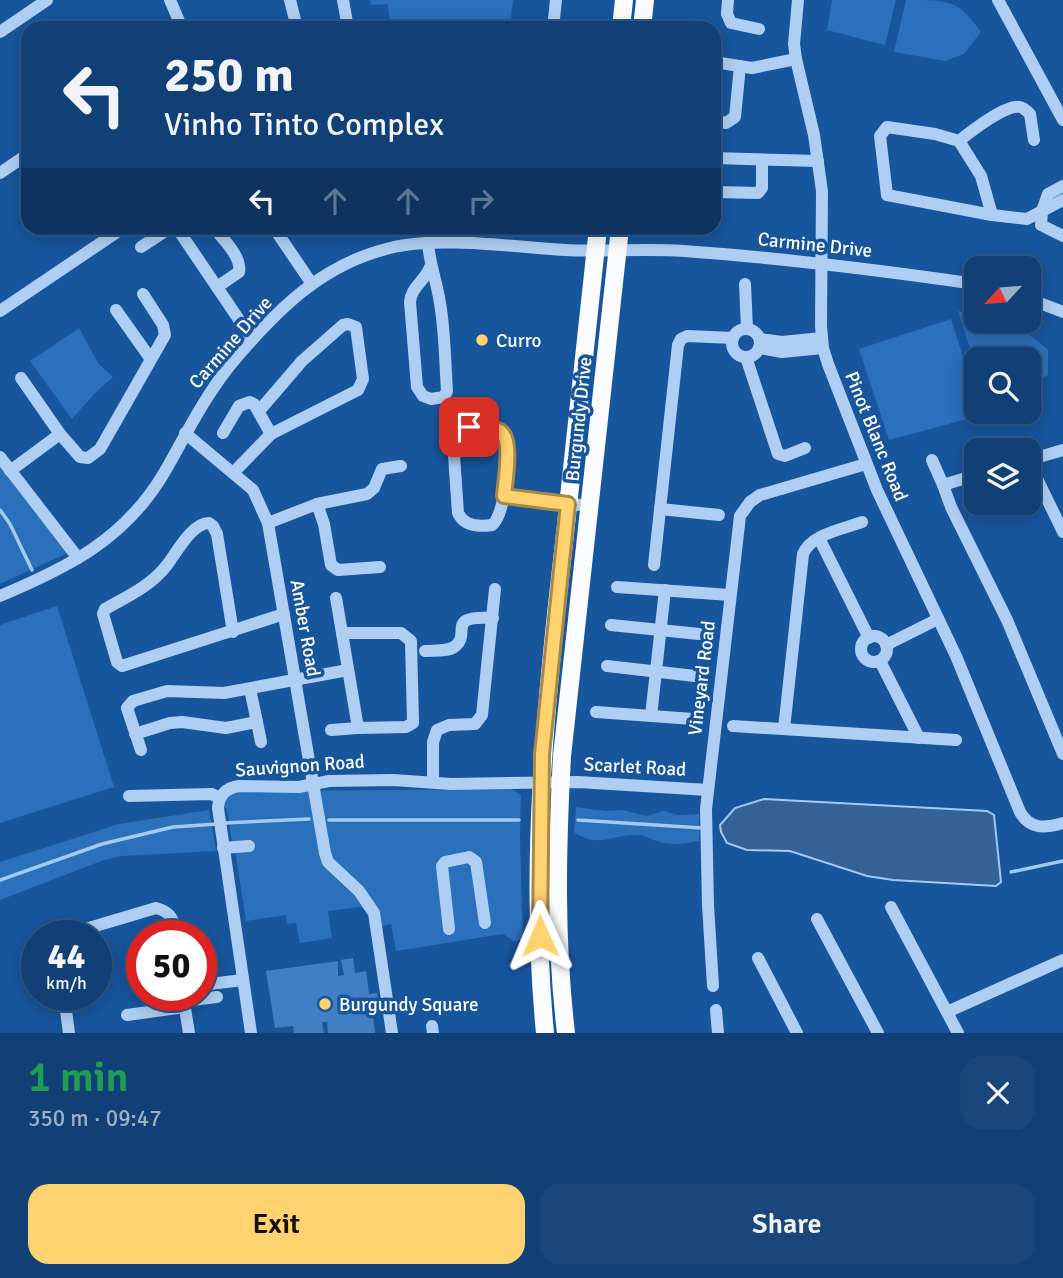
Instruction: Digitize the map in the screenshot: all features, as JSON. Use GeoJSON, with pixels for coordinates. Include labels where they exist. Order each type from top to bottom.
{"type":"FeatureCollection","features":[{"type":"Feature","properties":{"kind":"main road"},"geometry":{"type":"LineString","coordinates":[[622,21],[624,0]]}},
{"type":"Feature","properties":{"kind":"main road"},"geometry":{"type":"LineString","coordinates":[[643,21],[645,0]]}},
{"type":"Feature","properties":{"kind":"main road","name":"Burgundy Drive"},"geometry":{"type":"LineString","coordinates":[[545,1033],[540,987],[541,783],[548,678],[597,235]]}},
{"type":"Feature","properties":{"kind":"main road","name":"Burgundy Drive"},"geometry":{"type":"LineString","coordinates":[[566,1033],[558,911],[561,782],[619,235]]}},
{"type":"Feature","properties":{"kind":"street"},"geometry":{"type":"LineString","coordinates":[[0,32],[47,0]]}},
{"type":"Feature","properties":{"kind":"street"},"geometry":{"type":"LineString","coordinates":[[170,0],[179,21]]}},
{"type":"Feature","properties":{"kind":"street"},"geometry":{"type":"LineString","coordinates":[[290,0],[295,21]]}},
{"type":"Feature","properties":{"kind":"street"},"geometry":{"type":"LineString","coordinates":[[343,0],[347,21]]}},
{"type":"Feature","properties":{"kind":"street"},"geometry":{"type":"LineString","coordinates":[[554,21],[556,0]]}},
{"type":"Feature","properties":{"kind":"street"},"geometry":{"type":"LineString","coordinates":[[728,0],[727,13],[731,23],[759,29]]}},
{"type":"Feature","properties":{"kind":"street","name":"Pinot Blanc Road"},"geometry":{"type":"LineString","coordinates":[[798,0],[794,44],[814,135],[823,211],[823,343],[866,464],[939,620],[1023,818],[1038,827],[1063,823]]}},
{"type":"Feature","properties":{"kind":"street"},"geometry":{"type":"LineString","coordinates":[[999,0],[1063,120]]}},
{"type":"Feature","properties":{"kind":"street"},"geometry":{"type":"LineString","coordinates":[[721,63],[760,67],[796,59]]}},
{"type":"Feature","properties":{"kind":"street"},"geometry":{"type":"LineString","coordinates":[[721,122],[726,123],[735,117],[740,66]]}},
{"type":"Feature","properties":{"kind":"street"},"geometry":{"type":"LineString","coordinates":[[959,141],[983,122],[1016,107],[1023,108],[1030,114],[1034,140]]}},
{"type":"Feature","properties":{"kind":"street"},"geometry":{"type":"LineString","coordinates":[[992,215],[981,176],[959,141],[935,134],[887,127],[880,136],[887,195],[992,215],[1027,219],[1063,200]]}},
{"type":"Feature","properties":{"kind":"street"},"geometry":{"type":"LineString","coordinates":[[721,158],[818,161]]}},
{"type":"Feature","properties":{"kind":"street"},"geometry":{"type":"LineString","coordinates":[[0,173],[21,159]]}},
{"type":"Feature","properties":{"kind":"street"},"geometry":{"type":"LineString","coordinates":[[721,192],[758,193],[762,188],[762,160]]}},
{"type":"Feature","properties":{"kind":"street"},"geometry":{"type":"LineString","coordinates":[[1063,186],[1048,194],[1041,225],[1063,236]]}},
{"type":"Feature","properties":{"kind":"street"},"geometry":{"type":"LineString","coordinates":[[0,311],[113,235]]}},
{"type":"Feature","properties":{"kind":"street"},"geometry":{"type":"LineString","coordinates":[[141,247],[159,235]]}},
{"type":"Feature","properties":{"kind":"street"},"geometry":{"type":"LineString","coordinates":[[182,235],[252,339]]}},
{"type":"Feature","properties":{"kind":"street"},"geometry":{"type":"LineString","coordinates":[[217,287],[241,268],[220,235]]}},
{"type":"Feature","properties":{"kind":"street"},"geometry":{"type":"LineString","coordinates":[[279,235],[312,284]]}},
{"type":"Feature","properties":{"kind":"street"},"geometry":{"type":"LineString","coordinates":[[428,244],[430,267],[438,292],[443,326],[447,391],[444,397],[432,398],[420,393],[417,387],[411,302],[413,291],[425,279],[430,267]]}},
{"type":"Feature","properties":{"kind":"street","name":"Carmine Drive"},"geometry":{"type":"LineString","coordinates":[[0,596],[78,558],[117,532],[163,473],[214,385],[252,339],[281,309],[326,273],[392,247],[428,244],[681,251],[821,263],[964,282]]}},
{"type":"Feature","properties":{"kind":"street"},"geometry":{"type":"LineString","coordinates":[[420,284],[438,292]]}},
{"type":"Feature","properties":{"kind":"street"},"geometry":{"type":"LineString","coordinates":[[745,284],[747,329]]}},
{"type":"Feature","properties":{"kind":"street"},"geometry":{"type":"LineString","coordinates":[[20,378],[80,457],[95,455],[162,340],[165,330],[143,294]]}},
{"type":"Feature","properties":{"kind":"street"},"geometry":{"type":"LineString","coordinates":[[1041,304],[1063,312]]}},
{"type":"Feature","properties":{"kind":"street"},"geometry":{"type":"LineString","coordinates":[[116,310],[150,358]]}},
{"type":"Feature","properties":{"kind":"street"},"geometry":{"type":"LineString","coordinates":[[233,473],[271,434],[358,390],[363,379],[356,327],[344,325],[334,333],[302,361],[259,411]]}},
{"type":"Feature","properties":{"kind":"street"},"geometry":{"type":"LineString","coordinates":[[747,329],[755,332],[760,344],[754,355],[746,357],[735,351],[733,338],[738,332],[747,329]]}},
{"type":"Feature","properties":{"kind":"street"},"geometry":{"type":"LineString","coordinates":[[654,565],[678,345],[681,339],[687,336],[733,338]]}},
{"type":"Feature","properties":{"kind":"street"},"geometry":{"type":"LineString","coordinates":[[760,344],[823,343]]}},
{"type":"Feature","properties":{"kind":"street"},"geometry":{"type":"LineString","coordinates":[[746,357],[778,454],[785,456],[805,448]]}},
{"type":"Feature","properties":{"kind":"street"},"geometry":{"type":"LineString","coordinates":[[223,433],[242,404],[250,402],[259,411],[271,434]]}},
{"type":"Feature","properties":{"kind":"street"},"geometry":{"type":"LineString","coordinates":[[478,427],[499,430],[503,434],[507,452],[504,496],[499,517],[492,525],[468,524],[460,517],[453,441],[462,429],[478,427]]}},
{"type":"Feature","properties":{"kind":"street","name":"Amber Road"},"geometry":{"type":"LineString","coordinates":[[185,433],[256,495],[268,523],[328,862],[369,902],[374,913],[393,1033]]}},
{"type":"Feature","properties":{"kind":"street"},"geometry":{"type":"LineString","coordinates":[[10,471],[60,434]]}},
{"type":"Feature","properties":{"kind":"street"},"geometry":{"type":"LineString","coordinates":[[1041,457],[1063,450]]}},
{"type":"Feature","properties":{"kind":"street"},"geometry":{"type":"LineString","coordinates":[[0,457],[78,558]]}},
{"type":"Feature","properties":{"kind":"street"},"geometry":{"type":"LineString","coordinates":[[932,460],[951,507],[1007,620],[1063,754]]}},
{"type":"Feature","properties":{"kind":"street","name":"Vineyard Road"},"geometry":{"type":"LineString","coordinates":[[713,986],[707,895],[706,812],[740,516],[750,502],[760,495],[866,464]]}},
{"type":"Feature","properties":{"kind":"street"},"geometry":{"type":"LineString","coordinates":[[268,523],[317,504],[367,494],[374,488],[382,469],[401,466]]}},
{"type":"Feature","properties":{"kind":"street"},"geometry":{"type":"LineString","coordinates":[[943,485],[964,479]]}},
{"type":"Feature","properties":{"kind":"street"},"geometry":{"type":"LineString","coordinates":[[1041,486],[1063,532]]}},
{"type":"Feature","properties":{"kind":"street"},"geometry":{"type":"LineString","coordinates":[[504,496],[589,506]]}},
{"type":"Feature","properties":{"kind":"street"},"geometry":{"type":"LineString","coordinates":[[317,504],[324,524],[331,565],[338,570],[380,567]]}},
{"type":"Feature","properties":{"kind":"street"},"geometry":{"type":"LineString","coordinates":[[660,509],[719,515]]}},
{"type":"Feature","properties":{"kind":"street"},"geometry":{"type":"LineString","coordinates":[[784,729],[803,554],[809,544],[818,538],[862,522]]}},
{"type":"Feature","properties":{"kind":"street"},"geometry":{"type":"LineString","coordinates":[[233,632],[216,534],[214,526],[209,523],[196,527],[162,572],[150,583],[105,609],[103,614],[117,662],[122,666],[233,632],[284,614]]}},
{"type":"Feature","properties":{"kind":"street"},"geometry":{"type":"LineString","coordinates":[[818,538],[869,638]]}},
{"type":"Feature","properties":{"kind":"street"},"geometry":{"type":"LineString","coordinates":[[617,587],[730,595]]}},
{"type":"Feature","properties":{"kind":"street"},"geometry":{"type":"LineString","coordinates":[[433,782],[433,742],[437,730],[449,725],[475,724],[482,715],[495,589]]}},
{"type":"Feature","properties":{"kind":"street"},"geometry":{"type":"LineString","coordinates":[[651,716],[665,590]]}},
{"type":"Feature","properties":{"kind":"street"},"geometry":{"type":"LineString","coordinates":[[336,598],[358,728]]}},
{"type":"Feature","properties":{"kind":"street"},"geometry":{"type":"LineString","coordinates":[[425,651],[446,650],[455,646],[459,641],[461,624],[466,619],[493,618]]}},
{"type":"Feature","properties":{"kind":"street"},"geometry":{"type":"LineString","coordinates":[[887,645],[939,620]]}},
{"type":"Feature","properties":{"kind":"street"},"geometry":{"type":"LineString","coordinates":[[611,625],[699,634]]}},
{"type":"Feature","properties":{"kind":"street"},"geometry":{"type":"LineString","coordinates":[[331,730],[405,727],[413,723],[411,640],[401,633],[342,633]]}},
{"type":"Feature","properties":{"kind":"street"},"geometry":{"type":"LineString","coordinates":[[879,637],[887,645],[887,652],[880,660],[869,660],[862,653],[864,642],[869,638],[879,637]]}},
{"type":"Feature","properties":{"kind":"street"},"geometry":{"type":"LineString","coordinates":[[880,660],[919,738]]}},
{"type":"Feature","properties":{"kind":"street"},"geometry":{"type":"LineString","coordinates":[[607,666],[695,676]]}},
{"type":"Feature","properties":{"kind":"street"},"geometry":{"type":"LineString","coordinates":[[141,750],[127,708],[133,701],[167,691],[224,693],[348,670]]}},
{"type":"Feature","properties":{"kind":"street"},"geometry":{"type":"LineString","coordinates":[[250,689],[261,742]]}},
{"type":"Feature","properties":{"kind":"street"},"geometry":{"type":"LineString","coordinates":[[596,712],[692,719]]}},
{"type":"Feature","properties":{"kind":"street"},"geometry":{"type":"LineString","coordinates":[[135,734],[170,723],[226,727],[257,722]]}},
{"type":"Feature","properties":{"kind":"street"},"geometry":{"type":"LineString","coordinates":[[733,726],[956,740]]}},
{"type":"Feature","properties":{"kind":"street","name":"Sauvignon Road"},"geometry":{"type":"LineString","coordinates":[[219,803],[225,791],[234,787],[299,786],[329,781],[541,783]]}},
{"type":"Feature","properties":{"kind":"street","name":"Scarlet Road"},"geometry":{"type":"LineString","coordinates":[[541,783],[708,790]]}},
{"type":"Feature","properties":{"kind":"street"},"geometry":{"type":"LineString","coordinates":[[130,796],[212,794],[219,803],[251,1033]]}},
{"type":"Feature","properties":{"kind":"street"},"geometry":{"type":"LineString","coordinates":[[223,846],[250,846]]}},
{"type":"Feature","properties":{"kind":"street"},"geometry":{"type":"LineString","coordinates":[[449,929],[442,866],[445,862],[469,857],[476,862],[485,923]]}},
{"type":"Feature","properties":{"kind":"street"},"geometry":{"type":"LineString","coordinates":[[891,907],[958,1033]]}},
{"type":"Feature","properties":{"kind":"street"},"geometry":{"type":"LineString","coordinates":[[112,921],[156,908],[165,910],[173,920]]}},
{"type":"Feature","properties":{"kind":"street"},"geometry":{"type":"LineString","coordinates":[[817,919],[878,1033]]}},
{"type":"Feature","properties":{"kind":"street"},"geometry":{"type":"LineString","coordinates":[[758,958],[797,1033]]}},
{"type":"Feature","properties":{"kind":"street"},"geometry":{"type":"LineString","coordinates":[[947,1012],[1060,961],[1063,976]]}},
{"type":"Feature","properties":{"kind":"street"},"geometry":{"type":"LineString","coordinates":[[217,983],[243,980]]}},
{"type":"Feature","properties":{"kind":"street"},"geometry":{"type":"LineString","coordinates":[[716,1010],[718,1033]]}},
{"type":"Feature","properties":{"kind":"street"},"geometry":{"type":"LineString","coordinates":[[66,1011],[69,1033]]}},
{"type":"Feature","properties":{"kind":"street"},"geometry":{"type":"LineString","coordinates":[[127,1015],[143,1011]]}},
{"type":"Feature","properties":{"kind":"street"},"geometry":{"type":"LineString","coordinates":[[186,1011],[189,1033]]}},
{"type":"Feature","properties":{"kind":"shaded area"},"geometry":{"type":"Polygon","coordinates":[[[370,0],[513,0],[511,21],[389,21],[388,4],[371,5],[370,0]]]}},
{"type":"Feature","properties":{"kind":"shaded area"},"geometry":{"type":"Polygon","coordinates":[[[832,0],[896,0],[885,45],[827,30],[832,0]]]}},
{"type":"Feature","properties":{"kind":"shaded area"},"geometry":{"type":"Polygon","coordinates":[[[906,0],[933,0],[952,4],[966,13],[981,32],[964,54],[945,61],[894,52],[906,0]]]}},
{"type":"Feature","properties":{"kind":"shaded area"},"geometry":{"type":"Polygon","coordinates":[[[958,311],[964,313],[964,330],[958,311]]]}},
{"type":"Feature","properties":{"kind":"shaded area"},"geometry":{"type":"Polygon","coordinates":[[[951,319],[964,360],[964,420],[889,440],[859,349],[951,319]]]}},
{"type":"Feature","properties":{"kind":"shaded area"},"geometry":{"type":"Polygon","coordinates":[[[79,328],[98,363],[113,377],[72,419],[30,361],[79,328]]]}},
{"type":"Feature","properties":{"kind":"shaded area"},"geometry":{"type":"Polygon","coordinates":[[[965,333],[1026,333],[1048,350],[1048,375],[1041,379],[1041,347],[969,347],[965,333]]]}},
{"type":"Feature","properties":{"kind":"shaded area"},"geometry":{"type":"Polygon","coordinates":[[[0,457],[72,551],[0,584],[0,457]]]}},
{"type":"Feature","properties":{"kind":"shaded area"},"geometry":{"type":"Polygon","coordinates":[[[57,606],[114,787],[0,823],[0,625],[57,606]]]}},
{"type":"Feature","properties":{"kind":"shaded area"},"geometry":{"type":"Polygon","coordinates":[[[512,789],[521,795],[523,939],[514,941],[503,934],[396,951],[391,924],[383,926],[361,907],[328,911],[332,938],[300,943],[296,923],[287,924],[286,915],[246,921],[235,850],[227,809],[224,806],[228,796],[238,791],[512,789]]]}},
{"type":"Feature","properties":{"kind":"shaded area"},"geometry":{"type":"Polygon","coordinates":[[[764,799],[987,811],[994,815],[1001,882],[996,886],[893,880],[867,876],[790,851],[747,850],[727,843],[720,825],[735,808],[764,799]]]}},
{"type":"Feature","properties":{"kind":"shaded area"},"geometry":{"type":"Polygon","coordinates":[[[576,807],[622,810],[646,816],[664,811],[678,815],[699,814],[699,841],[670,844],[639,835],[592,840],[574,832],[576,807]]]}},
{"type":"Feature","properties":{"kind":"shaded area"},"geometry":{"type":"Polygon","coordinates":[[[209,810],[216,851],[122,856],[104,860],[0,900],[0,862],[119,824],[209,810]]]}},
{"type":"Feature","properties":{"kind":"building","name":"Burgundy Square"},"geometry":{"type":"Polygon","coordinates":[[[353,958],[355,973],[366,971],[369,994],[377,993],[380,1014],[373,1016],[375,1033],[328,1033],[327,1022],[322,1022],[324,1033],[294,1033],[293,1026],[275,1028],[266,971],[338,961],[338,976],[344,975],[341,960],[353,958]]]}},
{"type":"Feature","properties":{"kind":"waterway"},"geometry":{"type":"LineString","coordinates":[[0,510],[10,524],[32,570]]}},
{"type":"Feature","properties":{"kind":"waterway"},"geometry":{"type":"LineString","coordinates":[[225,823],[309,819]]}},
{"type":"Feature","properties":{"kind":"waterway"},"geometry":{"type":"LineString","coordinates":[[329,820],[519,820]]}},
{"type":"Feature","properties":{"kind":"waterway"},"geometry":{"type":"LineString","coordinates":[[578,820],[702,828]]}},
{"type":"Feature","properties":{"kind":"waterway"},"geometry":{"type":"LineString","coordinates":[[0,880],[102,844],[173,827],[217,824]]}},
{"type":"Feature","properties":{"kind":"waterway"},"geometry":{"type":"LineString","coordinates":[[1011,872],[1063,861]]}},
{"type":"Feature","properties":{"kind":"place","name":"Curro"},"geometry":{"type":"Point","coordinates":[482,340]}},
{"type":"Feature","properties":{"kind":"place","name":"Burgundy Square"},"geometry":{"type":"Point","coordinates":[325,1004]}},
{"type":"Feature","properties":{"kind":"route"},"geometry":{"type":"LineString","coordinates":[[469,427],[499,430],[503,434],[507,452],[504,496],[568,504],[542,754],[540,936]]}}]}
